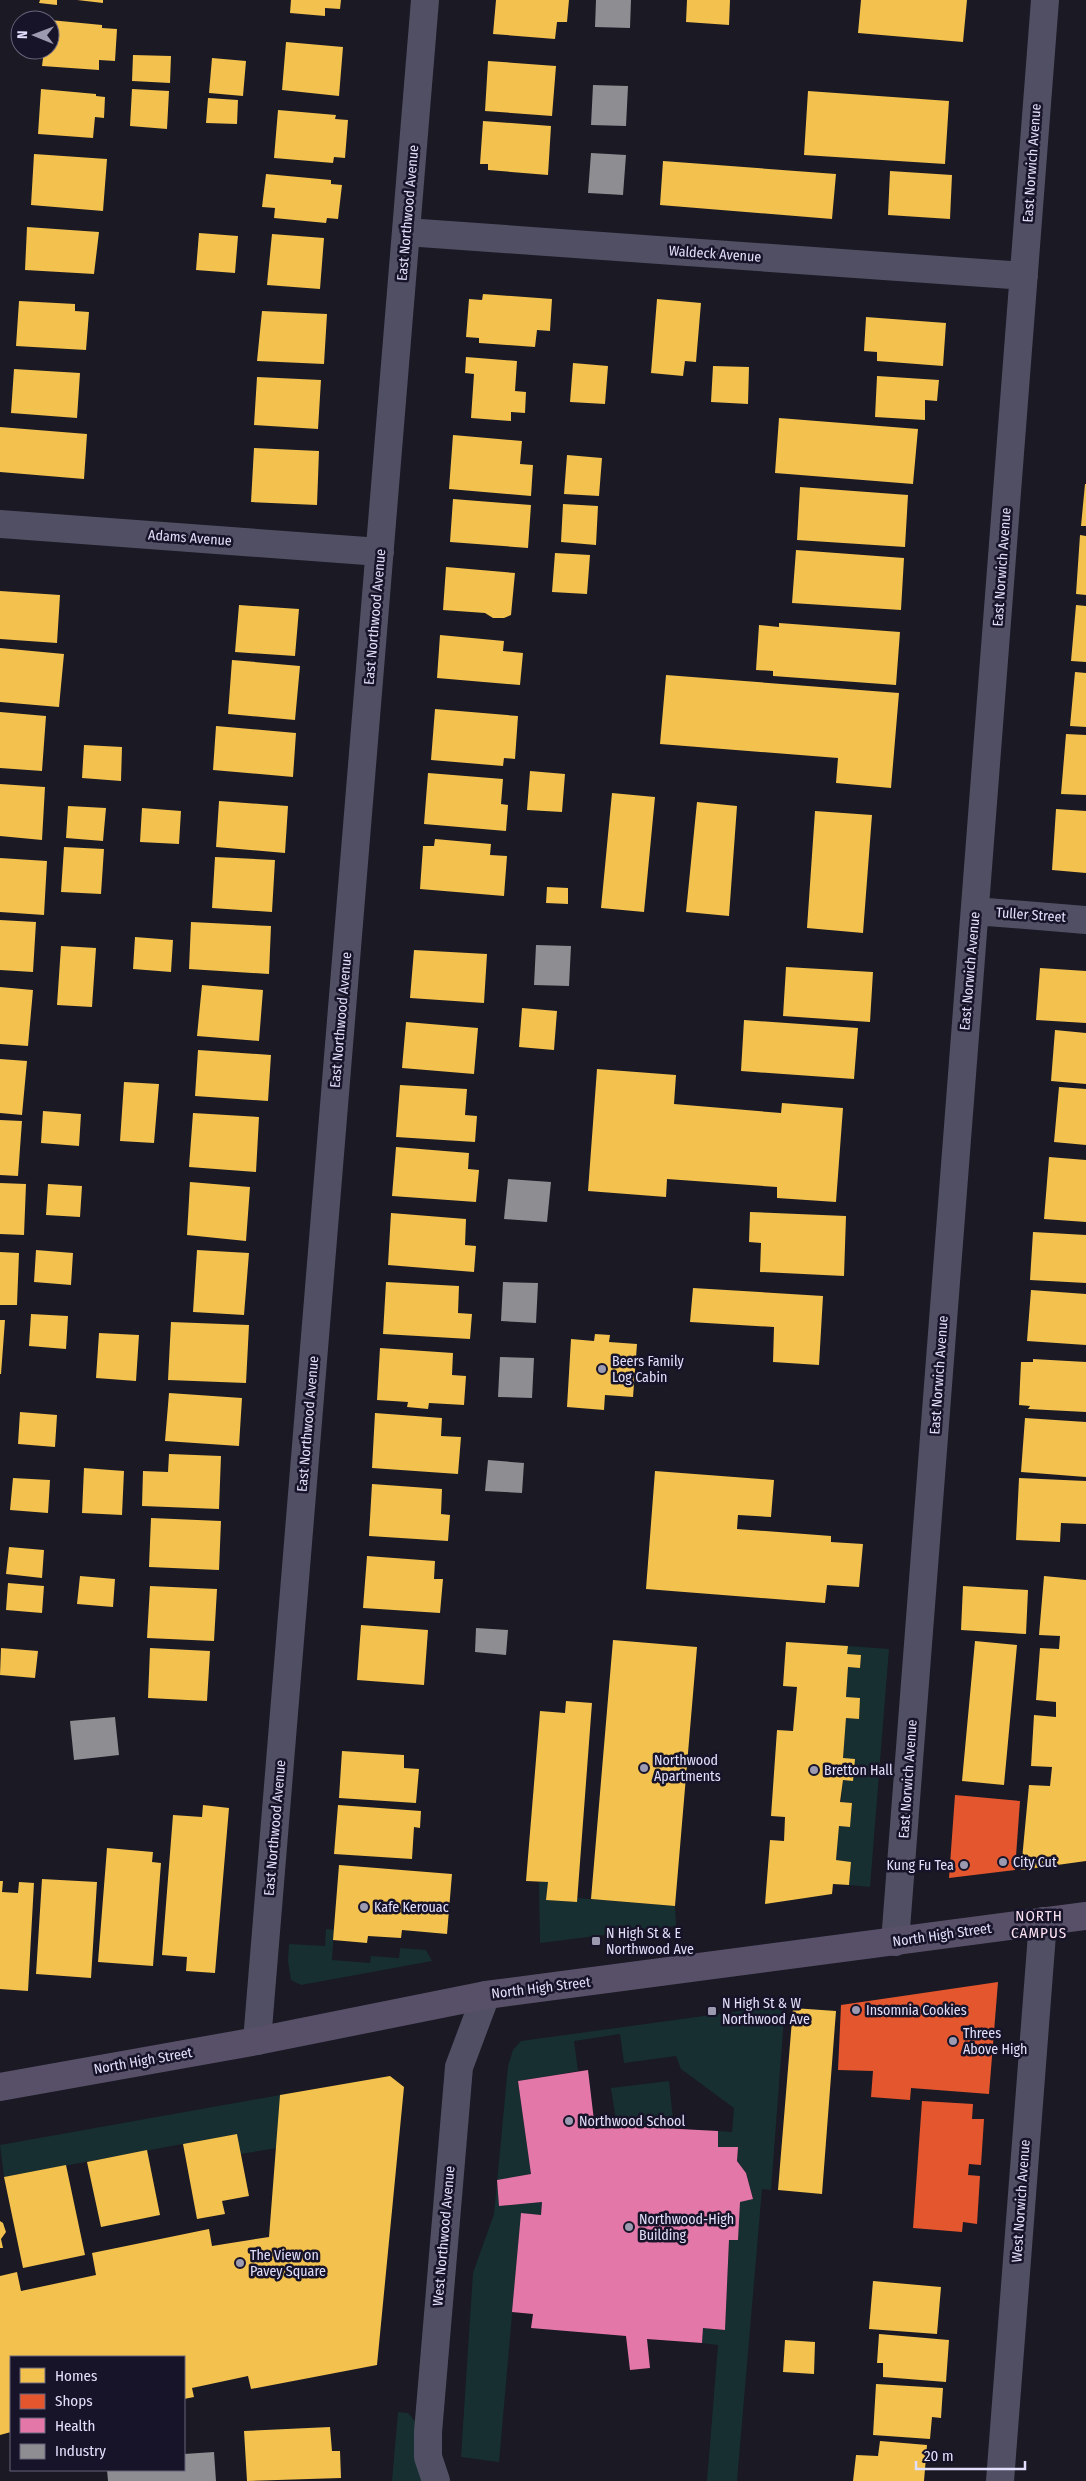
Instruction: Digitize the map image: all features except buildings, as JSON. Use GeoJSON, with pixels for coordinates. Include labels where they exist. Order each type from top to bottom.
{"type":"FeatureCollection","features":[{"type":"Feature","properties":{"kind":"main road","name":"North High Street"},"geometry":{"type":"LineString","coordinates":[[0,2087],[257,2041],[486,1995],[1086,1916]]}},
{"type":"Feature","properties":{"kind":"street","name":"East Northwood Avenue"},"geometry":{"type":"LineString","coordinates":[[257,2041],[425,0]]}},
{"type":"Feature","properties":{"kind":"street","name":"East Norwich Avenue"},"geometry":{"type":"LineString","coordinates":[[895,1942],[1045,0]]}},
{"type":"Feature","properties":{"kind":"street","name":"Waldeck Avenue"},"geometry":{"type":"LineString","coordinates":[[406,232],[1024,276]]}},
{"type":"Feature","properties":{"kind":"street","name":"Adams Avenue"},"geometry":{"type":"LineString","coordinates":[[0,524],[380,552]]}},
{"type":"Feature","properties":{"kind":"street","name":"Tuller Street"},"geometry":{"type":"LineString","coordinates":[[975,911],[1086,920]]}},
{"type":"Feature","properties":{"kind":"street","name":"West Norwich Avenue"},"geometry":{"type":"LineString","coordinates":[[1000,2481],[1043,1921]]}},
{"type":"Feature","properties":{"kind":"street","name":"West Northwood Avenue"},"geometry":{"type":"LineString","coordinates":[[436,2481],[428,2457],[428,2432],[460,2067],[486,1995]]}},
{"type":"Feature","properties":{"kind":"green space"},"geometry":{"type":"Polygon","coordinates":[[[848,1646],[889,1649],[870,1887],[849,1885],[851,1862],[836,1860],[839,1826],[850,1827],[852,1803],[841,1802],[843,1780],[853,1781],[843,1758],[846,1718],[859,1719],[860,1699],[846,1697],[848,1667],[860,1668],[861,1655],[847,1654],[848,1646]]]}},
{"type":"Feature","properties":{"kind":"green space"},"geometry":{"type":"Polygon","coordinates":[[[539,1882],[548,1882],[547,1900],[576,1902],[577,1898],[675,1906],[676,1926],[540,1943],[539,1882]]]}},
{"type":"Feature","properties":{"kind":"green space"},"geometry":{"type":"Polygon","coordinates":[[[326,1929],[334,1930],[332,1960],[370,1963],[371,1956],[399,1958],[400,1948],[426,1950],[432,1961],[301,1985],[291,1980],[288,1961],[289,1944],[325,1946],[326,1929]]]}},
{"type":"Feature","properties":{"kind":"green space"},"geometry":{"type":"Polygon","coordinates":[[[785,2005],[771,2190],[762,2189],[737,2481],[707,2481],[718,2345],[702,2343],[703,2328],[725,2330],[729,2240],[740,2202],[753,2198],[746,2173],[737,2161],[738,2147],[718,2147],[718,2131],[732,2132],[734,2108],[681,2069],[676,2056],[624,2063],[620,2034],[574,2041],[578,2071],[518,2081],[531,2174],[497,2180],[508,2066],[513,2050],[521,2041],[785,2005]]]}},
{"type":"Feature","properties":{"kind":"green space"},"geometry":{"type":"Polygon","coordinates":[[[669,2081],[674,2129],[617,2127],[611,2088],[669,2081]]]}},
{"type":"Feature","properties":{"kind":"green space"},"geometry":{"type":"Polygon","coordinates":[[[280,2095],[277,2148],[241,2154],[237,2134],[4,2177],[0,2145],[280,2095]]]}},
{"type":"Feature","properties":{"kind":"green space"},"geometry":{"type":"Polygon","coordinates":[[[497,2181],[499,2206],[542,2202],[541,2215],[521,2213],[499,2462],[461,2457],[473,2273],[494,2214],[497,2181]]]}},
{"type":"Feature","properties":{"kind":"green space"},"geometry":{"type":"Polygon","coordinates":[[[398,2412],[408,2413],[415,2421],[425,2481],[392,2481],[398,2412]]]}},
{"type":"Feature","properties":{"kind":"place","name":"Beers Family Log Cabin"},"geometry":{"type":"Point","coordinates":[602,1369]}},
{"type":"Feature","properties":{"kind":"place","name":"Northwood Apartments"},"geometry":{"type":"Point","coordinates":[644,1768]}},
{"type":"Feature","properties":{"kind":"place","name":"Bretton Hall"},"geometry":{"type":"Point","coordinates":[814,1770]}},
{"type":"Feature","properties":{"kind":"place","name":"City Cut"},"geometry":{"type":"Point","coordinates":[1003,1862]}},
{"type":"Feature","properties":{"kind":"place","name":"Kung Fu Tea"},"geometry":{"type":"Point","coordinates":[964,1865]}},
{"type":"Feature","properties":{"kind":"place","name":"Kafe Kerouac"},"geometry":{"type":"Point","coordinates":[364,1907]}},
{"type":"Feature","properties":{"kind":"place","name":"N High St & E Northwood Ave"},"geometry":{"type":"Point","coordinates":[596,1941]}},
{"type":"Feature","properties":{"kind":"place","name":"Insomnia Cookies"},"geometry":{"type":"Point","coordinates":[856,2010]}},
{"type":"Feature","properties":{"kind":"place","name":"N High St & W Northwood Ave"},"geometry":{"type":"Point","coordinates":[712,2011]}},
{"type":"Feature","properties":{"kind":"place","name":"Threes Above High"},"geometry":{"type":"Point","coordinates":[953,2041]}},
{"type":"Feature","properties":{"kind":"place","name":"Northwood School"},"geometry":{"type":"Point","coordinates":[569,2121]}},
{"type":"Feature","properties":{"kind":"place","name":"Northwood-High Building"},"geometry":{"type":"Point","coordinates":[629,2227]}},
{"type":"Feature","properties":{"kind":"place","name":"The View on Pavey Square"},"geometry":{"type":"Point","coordinates":[240,2263]}},
{"type":"Feature","properties":{"kind":"district","name":"NORTH CAMPUS"},"geometry":{"type":"Point","coordinates":[1039,1924]}}]}
